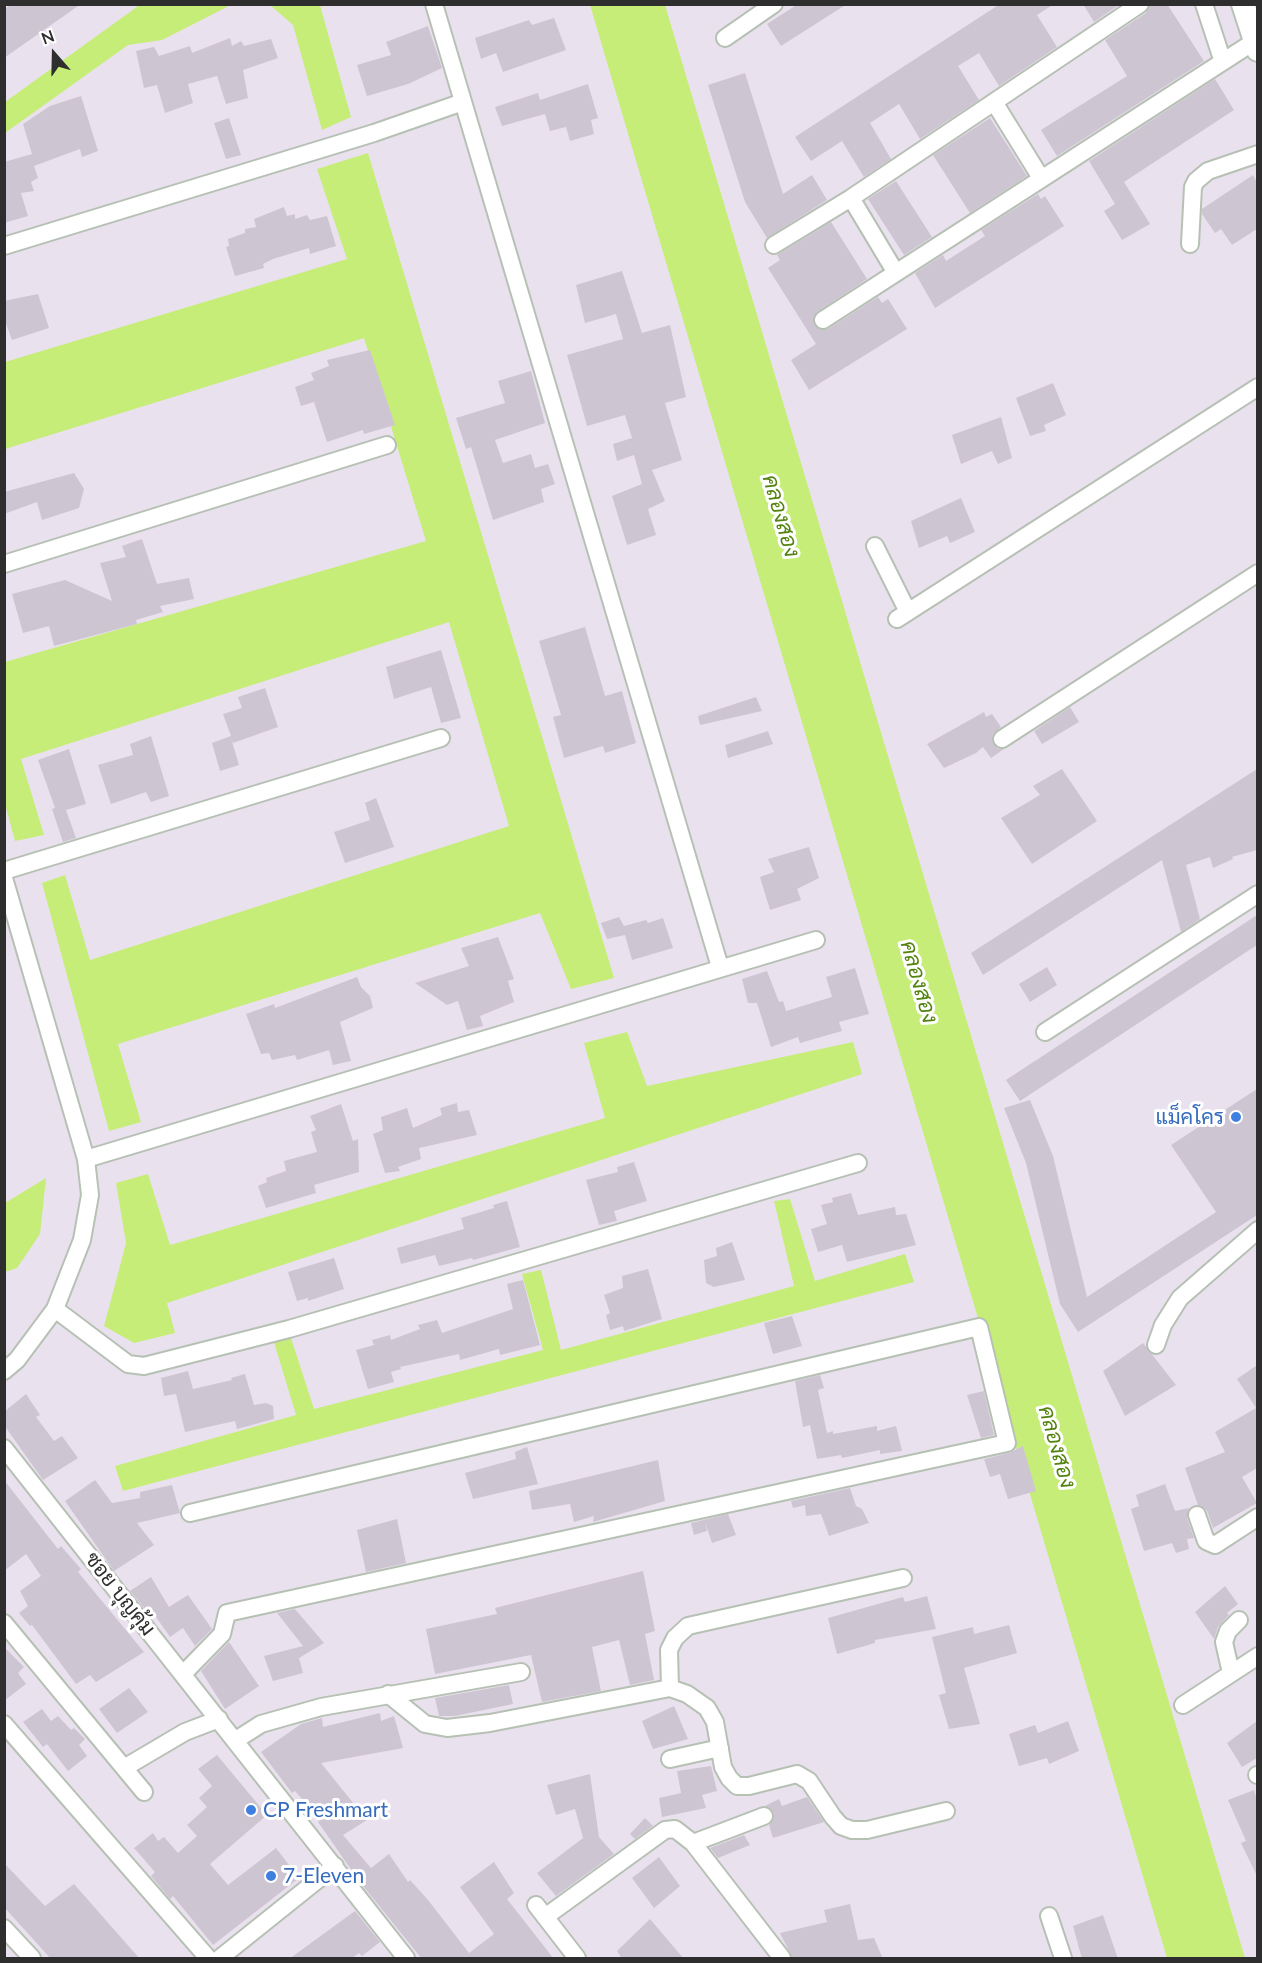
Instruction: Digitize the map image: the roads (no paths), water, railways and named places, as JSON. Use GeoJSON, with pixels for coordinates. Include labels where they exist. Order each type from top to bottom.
{"type":"FeatureCollection","features":[{"type":"Feature","properties":{"kind":"street"},"geometry":{"type":"LineString","coordinates":[[434,4],[720,967]]}},
{"type":"Feature","properties":{"kind":"street"},"geometry":{"type":"LineString","coordinates":[[725,38],[774,4]]}},
{"type":"Feature","properties":{"kind":"street"},"geometry":{"type":"LineString","coordinates":[[774,245],[851,198],[1140,4]]}},
{"type":"Feature","properties":{"kind":"street"},"geometry":{"type":"LineString","coordinates":[[1204,4],[1222,59]]}},
{"type":"Feature","properties":{"kind":"street"},"geometry":{"type":"LineString","coordinates":[[823,320],[1222,59],[1256,45],[1243,4]]}},
{"type":"Feature","properties":{"kind":"street"},"geometry":{"type":"LineString","coordinates":[[4,246],[374,133],[463,102]]}},
{"type":"Feature","properties":{"kind":"street"},"geometry":{"type":"LineString","coordinates":[[994,102],[1041,178]]}},
{"type":"Feature","properties":{"kind":"street"},"geometry":{"type":"LineString","coordinates":[[1190,244],[1193,187],[1196,181],[1208,171],[1257,154]]}},
{"type":"Feature","properties":{"kind":"street"},"geometry":{"type":"LineString","coordinates":[[851,198],[896,273]]}},
{"type":"Feature","properties":{"kind":"street"},"geometry":{"type":"LineString","coordinates":[[875,546],[903,616],[1257,387]]}},
{"type":"Feature","properties":{"kind":"street"},"geometry":{"type":"LineString","coordinates":[[4,564],[387,445]]}},
{"type":"Feature","properties":{"kind":"street"},"geometry":{"type":"LineString","coordinates":[[1002,739],[1257,573]]}},
{"type":"Feature","properties":{"kind":"street"},"geometry":{"type":"LineString","coordinates":[[4,871],[441,738]]}},
{"type":"Feature","properties":{"kind":"street"},"geometry":{"type":"LineString","coordinates":[[4,878],[86,1159],[90,1195],[82,1240],[56,1309],[17,1360],[4,1371]]}},
{"type":"Feature","properties":{"kind":"street"},"geometry":{"type":"LineString","coordinates":[[1045,1032],[1257,894]]}},
{"type":"Feature","properties":{"kind":"street"},"geometry":{"type":"LineString","coordinates":[[86,1159],[816,940]]}},
{"type":"Feature","properties":{"kind":"street"},"geometry":{"type":"LineString","coordinates":[[56,1309],[73,1325],[128,1364],[144,1366],[289,1329],[858,1163]]}},
{"type":"Feature","properties":{"kind":"street"},"geometry":{"type":"LineString","coordinates":[[1156,1345],[1163,1325],[1180,1298],[1257,1230]]}},
{"type":"Feature","properties":{"kind":"street"},"geometry":{"type":"LineString","coordinates":[[183,1674],[222,1634],[227,1613],[1007,1443],[979,1327],[190,1513]]}},
{"type":"Feature","properties":{"kind":"street","name":"ซอย บุญคุ้ม"},"geometry":{"type":"LineString","coordinates":[[4,1448],[406,1959]]}},
{"type":"Feature","properties":{"kind":"street"},"geometry":{"type":"LineString","coordinates":[[1197,1515],[1206,1541],[1215,1545],[1257,1517]]}},
{"type":"Feature","properties":{"kind":"street"},"geometry":{"type":"LineString","coordinates":[[670,1688],[669,1650],[675,1638],[688,1626],[903,1578]]}},
{"type":"Feature","properties":{"kind":"street"},"geometry":{"type":"LineString","coordinates":[[1231,1674],[1224,1642],[1228,1631],[1239,1620]]}},
{"type":"Feature","properties":{"kind":"street"},"geometry":{"type":"LineString","coordinates":[[4,1623],[144,1792]]}},
{"type":"Feature","properties":{"kind":"street"},"geometry":{"type":"LineString","coordinates":[[1183,1705],[1257,1656]]}},
{"type":"Feature","properties":{"kind":"street"},"geometry":{"type":"LineString","coordinates":[[236,1740],[261,1724],[288,1715],[388,1694],[521,1672]]}},
{"type":"Feature","properties":{"kind":"street"},"geometry":{"type":"LineString","coordinates":[[388,1694],[425,1724],[447,1728],[490,1723],[670,1688],[687,1694],[707,1708],[715,1722],[723,1767],[737,1786],[749,1786],[797,1774],[809,1780],[841,1826],[852,1830],[867,1830],[946,1811]]}},
{"type":"Feature","properties":{"kind":"street"},"geometry":{"type":"LineString","coordinates":[[124,1768],[185,1732],[219,1719]]}},
{"type":"Feature","properties":{"kind":"street"},"geometry":{"type":"LineString","coordinates":[[4,1724],[208,1959]]}},
{"type":"Feature","properties":{"kind":"street"},"geometry":{"type":"LineString","coordinates":[[670,1759],[720,1748]]}},
{"type":"Feature","properties":{"kind":"street"},"geometry":{"type":"LineString","coordinates":[[693,1843],[764,1816]]}},
{"type":"Feature","properties":{"kind":"street"},"geometry":{"type":"LineString","coordinates":[[578,1959],[541,1911],[665,1830],[675,1829],[693,1843],[782,1959]]}},
{"type":"Feature","properties":{"kind":"street"},"geometry":{"type":"LineString","coordinates":[[220,1959],[335,1866]]}},
{"type":"Feature","properties":{"kind":"street"},"geometry":{"type":"LineString","coordinates":[[1049,1916],[1063,1959]]}},
{"type":"Feature","properties":{"kind":"street"},"geometry":{"type":"LineString","coordinates":[[4,1928],[32,1959]]}},
{"type":"Feature","properties":{"kind":"water"},"geometry":{"type":"Polygon","coordinates":[[[141,4],[231,5],[162,40],[128,45],[5,133],[5,102],[141,4]]]}},
{"type":"Feature","properties":{"kind":"water"},"geometry":{"type":"Polygon","coordinates":[[[270,5],[320,5],[351,117],[322,130],[293,25],[270,5]]]}},
{"type":"Feature","properties":{"kind":"water","name":"คลองสอง"},"geometry":{"type":"Polygon","coordinates":[[[590,5],[665,5],[1245,1958],[1167,1958],[590,5]]]}},
{"type":"Feature","properties":{"kind":"water"},"geometry":{"type":"Polygon","coordinates":[[[368,153],[614,978],[571,989],[540,913],[118,1044],[141,1122],[109,1131],[42,883],[65,875],[90,960],[509,826],[449,622],[21,759],[44,835],[15,841],[5,804],[5,662],[426,541],[364,338],[5,449],[5,362],[347,259],[317,169],[368,153]]]}},
{"type":"Feature","properties":{"kind":"water"},"geometry":{"type":"Polygon","coordinates":[[[627,1032],[647,1086],[853,1042],[862,1074],[167,1303],[175,1333],[134,1343],[104,1326],[126,1243],[116,1183],[148,1174],[170,1245],[605,1118],[584,1043],[627,1032]]]}},
{"type":"Feature","properties":{"kind":"water"},"geometry":{"type":"Polygon","coordinates":[[[46,1178],[40,1234],[17,1268],[5,1272],[5,1203],[46,1178]]]}},
{"type":"Feature","properties":{"kind":"water"},"geometry":{"type":"Polygon","coordinates":[[[790,1199],[815,1281],[905,1254],[914,1282],[123,1491],[115,1466],[296,1415],[273,1339],[290,1335],[314,1409],[543,1350],[522,1274],[541,1270],[561,1350],[794,1286],[774,1201],[790,1199]]]}},
{"type":"Feature","properties":{"kind":"place","name":"แม็คโคร"},"geometry":{"type":"Point","coordinates":[1236,1117]}},
{"type":"Feature","properties":{"kind":"place","name":"CP Freshmart"},"geometry":{"type":"Point","coordinates":[251,1810]}},
{"type":"Feature","properties":{"kind":"place","name":"7-Eleven"},"geometry":{"type":"Point","coordinates":[271,1876]}}]}
